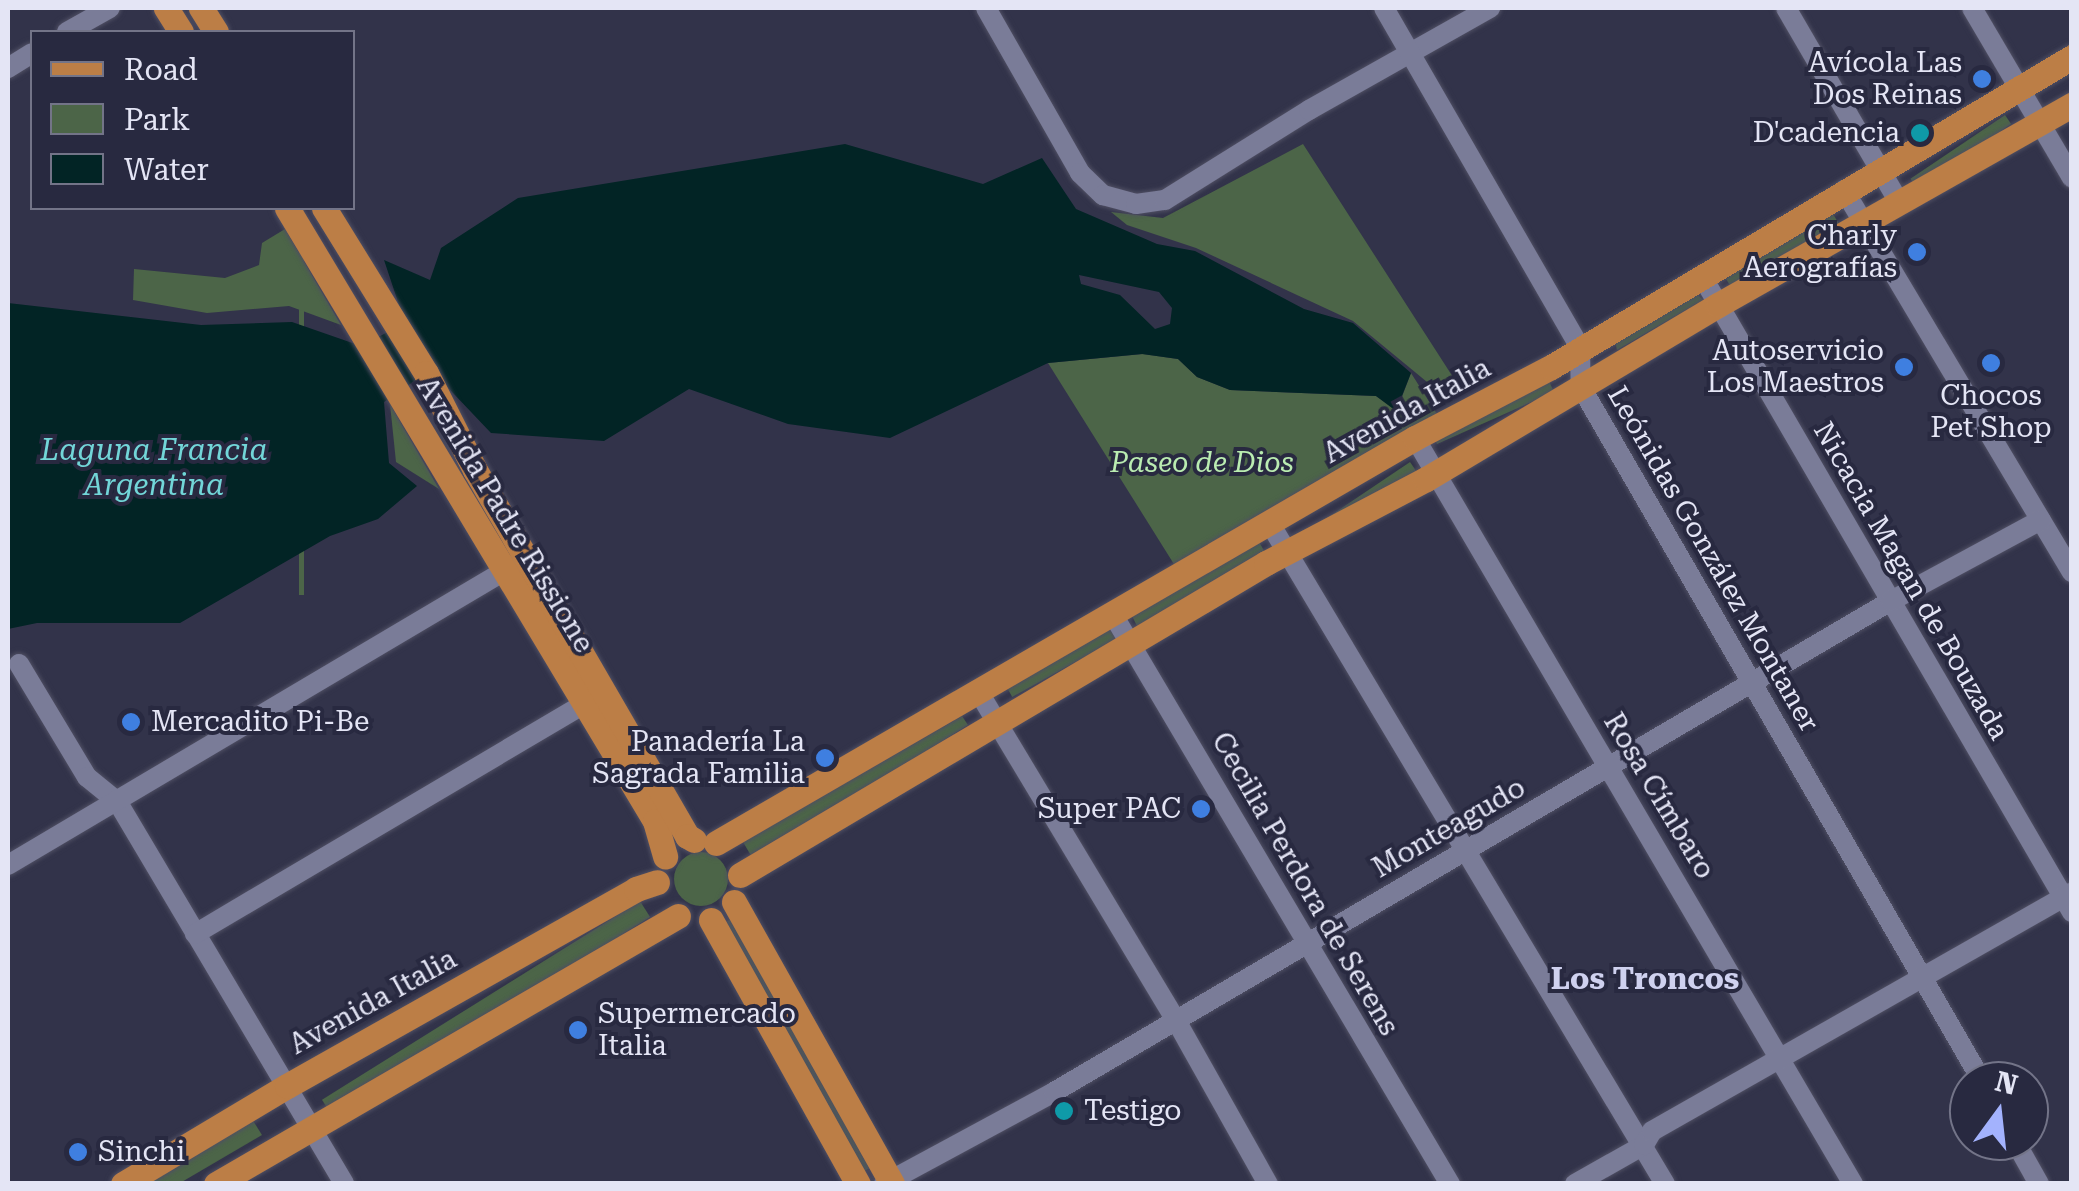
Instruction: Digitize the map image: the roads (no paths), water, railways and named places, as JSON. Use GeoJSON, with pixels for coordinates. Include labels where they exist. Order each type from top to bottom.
{"type":"FeatureCollection","features":[{"type":"Feature","properties":{"kind":"main road"},"geometry":{"type":"LineString","coordinates":[[166,8],[180,30]]}},
{"type":"Feature","properties":{"kind":"main road"},"geometry":{"type":"LineString","coordinates":[[201,8],[215,30]]}},
{"type":"Feature","properties":{"kind":"main road","name":"Avenida Italia"},"geometry":{"type":"LineString","coordinates":[[705,841],[978,691],[1415,438],[1703,278],[1844,190],[2072,57]]}},
{"type":"Feature","properties":{"kind":"main road"},"geometry":{"type":"LineString","coordinates":[[740,875],[1286,552],[1434,474],[1718,305],[2072,105]]}},
{"type":"Feature","properties":{"kind":"main road","name":"Avenida Padre Rissione"},"geometry":{"type":"LineString","coordinates":[[288,210],[502,573],[594,697],[687,836],[705,841]]}},
{"type":"Feature","properties":{"kind":"main road","name":"Avenida Padre Rissione"},"geometry":{"type":"LineString","coordinates":[[325,210],[426,374],[526,558],[654,821],[661,870]]}},
{"type":"Feature","properties":{"kind":"main road"},"geometry":{"type":"LineString","coordinates":[[705,841],[730,854],[740,875],[734,902],[711,920],[678,916],[663,902],[661,870],[680,844],[705,841]]}},
{"type":"Feature","properties":{"kind":"main road","name":"Avenida Italia"},"geometry":{"type":"LineString","coordinates":[[123,1184],[287,1086],[636,889],[661,870]]}},
{"type":"Feature","properties":{"kind":"main road"},"geometry":{"type":"LineString","coordinates":[[734,902],[889,1182]]}},
{"type":"Feature","properties":{"kind":"main road"},"geometry":{"type":"LineString","coordinates":[[216,1184],[678,916]]}},
{"type":"Feature","properties":{"kind":"main road"},"geometry":{"type":"LineString","coordinates":[[711,920],[858,1184]]}},
{"type":"Feature","properties":{"kind":"street"},"geometry":{"type":"LineString","coordinates":[[72,30],[110,8]]}},
{"type":"Feature","properties":{"kind":"street"},"geometry":{"type":"LineString","coordinates":[[986,8],[1080,173],[1104,195],[1136,204],[1165,200],[1490,8]]}},
{"type":"Feature","properties":{"kind":"street","name":"Leónidas González Montaner"},"geometry":{"type":"LineString","coordinates":[[1384,8],[1580,348],[1582,387],[1971,1061]]}},
{"type":"Feature","properties":{"kind":"street"},"geometry":{"type":"LineString","coordinates":[[1786,8],[1900,202]]}},
{"type":"Feature","properties":{"kind":"street"},"geometry":{"type":"LineString","coordinates":[[1972,8],[2072,178]]}},
{"type":"Feature","properties":{"kind":"street"},"geometry":{"type":"LineString","coordinates":[[8,68],[30,54]]}},
{"type":"Feature","properties":{"kind":"street"},"geometry":{"type":"LineString","coordinates":[[1844,190],[2072,572]]}},
{"type":"Feature","properties":{"kind":"street","name":"Nicacia Magan de Bouzada"},"geometry":{"type":"LineString","coordinates":[[1703,278],[2069,901]]}},
{"type":"Feature","properties":{"kind":"street","name":"Rosa Címbaro"},"geometry":{"type":"LineString","coordinates":[[1415,438],[1782,1056],[1853,1184]]}},
{"type":"Feature","properties":{"kind":"street","name":"Monteagudo"},"geometry":{"type":"LineString","coordinates":[[889,1182],[1177,1022],[1891,602],[2041,520]]}},
{"type":"Feature","properties":{"kind":"street"},"geometry":{"type":"LineString","coordinates":[[1269,522],[1666,1184]]}},
{"type":"Feature","properties":{"kind":"street"},"geometry":{"type":"LineString","coordinates":[[8,865],[526,558]]}},
{"type":"Feature","properties":{"kind":"street","name":"Cecilia Perdora de Serens"},"geometry":{"type":"LineString","coordinates":[[1112,613],[1450,1184]]}},
{"type":"Feature","properties":{"kind":"street"},"geometry":{"type":"LineString","coordinates":[[19,664],[87,777],[117,802],[344,1184]]}},
{"type":"Feature","properties":{"kind":"street"},"geometry":{"type":"LineString","coordinates":[[978,691],[1177,1022],[1268,1184]]}},
{"type":"Feature","properties":{"kind":"street"},"geometry":{"type":"LineString","coordinates":[[195,934],[594,697]]}},
{"type":"Feature","properties":{"kind":"street"},"geometry":{"type":"LineString","coordinates":[[1574,1184],[1644,1145],[1652,1131],[1782,1056],[2069,901]]}},
{"type":"Feature","properties":{"kind":"street"},"geometry":{"type":"LineString","coordinates":[[2027,1161],[2040,1184]]}},
{"type":"Feature","properties":{"kind":"water","name":"Laguna Francia Argentina"},"geometry":{"type":"Polygon","coordinates":[[[845,144],[983,184],[1042,158],[1076,209],[1157,244],[1195,251],[1304,309],[1353,323],[1411,373],[1396,411],[1376,396],[1230,390],[1197,377],[1178,359],[1142,354],[1048,363],[890,438],[788,424],[689,389],[604,441],[491,433],[434,373],[426,373],[384,402],[389,463],[417,486],[378,519],[330,536],[180,623],[37,623],[8,629],[8,303],[201,325],[292,322],[361,346],[405,323],[384,260],[430,280],[441,248],[518,198],[845,144]],[[1079,275],[1081,284],[1120,295],[1155,329],[1170,324],[1172,308],[1159,292],[1079,275]]]}},
{"type":"Feature","properties":{"kind":"place","name":"Avícola Las Dos Reinas"},"geometry":{"type":"Point","coordinates":[1982,79]}},
{"type":"Feature","properties":{"kind":"place","name":"D'cadencia"},"geometry":{"type":"Point","coordinates":[1920,133]}},
{"type":"Feature","properties":{"kind":"place","name":"Charly Aerografías"},"geometry":{"type":"Point","coordinates":[1917,252]}},
{"type":"Feature","properties":{"kind":"place","name":"Chocos Pet Shop"},"geometry":{"type":"Point","coordinates":[1991,363]}},
{"type":"Feature","properties":{"kind":"place","name":"Autoservicio Los Maestros"},"geometry":{"type":"Point","coordinates":[1904,367]}},
{"type":"Feature","properties":{"kind":"place","name":"Mercadito Pi-Be"},"geometry":{"type":"Point","coordinates":[131,722]}},
{"type":"Feature","properties":{"kind":"place","name":"Panadería La Sagrada Familia"},"geometry":{"type":"Point","coordinates":[825,758]}},
{"type":"Feature","properties":{"kind":"place","name":"Super PAC"},"geometry":{"type":"Point","coordinates":[1201,809]}},
{"type":"Feature","properties":{"kind":"place","name":"Supermercado Italia"},"geometry":{"type":"Point","coordinates":[578,1030]}},
{"type":"Feature","properties":{"kind":"place","name":"Testigo"},"geometry":{"type":"Point","coordinates":[1064,1111]}},
{"type":"Feature","properties":{"kind":"place","name":"Sinchi"},"geometry":{"type":"Point","coordinates":[78,1152]}},
{"type":"Feature","properties":{"kind":"district","name":"Los Troncos"},"geometry":{"type":"Point","coordinates":[1645,979]}},
{"type":"Feature","properties":{"kind":"park label","name":"Paseo de Dios"},"geometry":{"type":"Point","coordinates":[1202,463]}}]}
